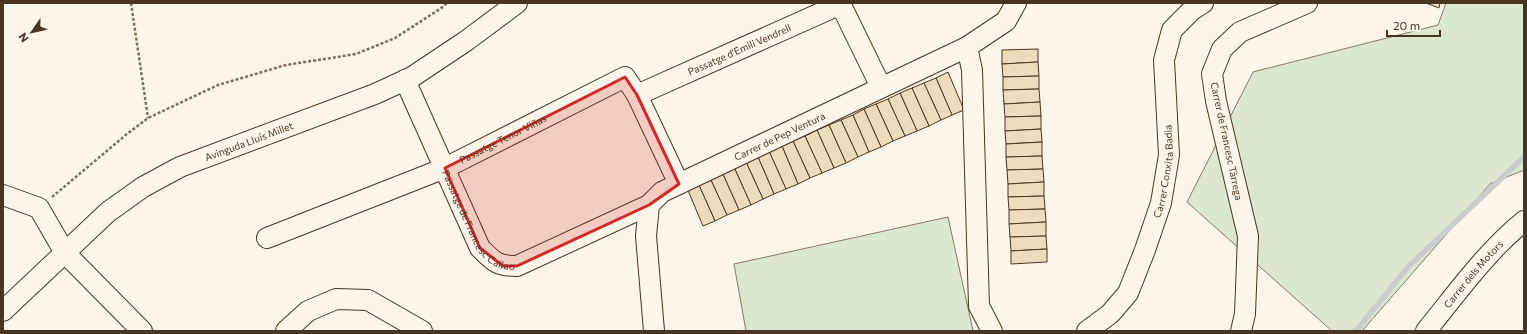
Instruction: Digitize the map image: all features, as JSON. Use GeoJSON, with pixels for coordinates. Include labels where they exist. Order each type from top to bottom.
{"type":"FeatureCollection","features":[{"type":"Feature","properties":{"kind":"street","name":"Avinguda Lluís Millet"},"geometry":{"type":"LineString","coordinates":[[3,311],[108,212],[143,187],[180,167],[376,94],[405,80],[466,41],[517,3]]}},
{"type":"Feature","properties":{"kind":"street","name":"Carrer de Pep Ventura"},"geometry":{"type":"LineString","coordinates":[[648,205],[662,192],[967,47],[1006,21],[1016,3]]}},
{"type":"Feature","properties":{"kind":"street","name":"Carrer Conxita Badia"},"geometry":{"type":"LineString","coordinates":[[1087,331],[1110,314],[1128,293],[1145,250],[1161,203],[1169,156],[1164,60],[1172,30],[1192,10],[1203,3]]}},
{"type":"Feature","properties":{"kind":"street"},"geometry":{"type":"LineString","coordinates":[[841,4],[881,87]]}},
{"type":"Feature","properties":{"kind":"street","name":"Passatge d'Emili Vendrell"},"geometry":{"type":"LineString","coordinates":[[637,95],[841,4]]}},
{"type":"Feature","properties":{"kind":"street","name":"Carrer de Francesc Tàrrega"},"geometry":{"type":"LineString","coordinates":[[1241,331],[1245,308],[1248,236],[1216,101],[1212,74],[1222,49],[1240,32],[1304,4]]}},
{"type":"Feature","properties":{"kind":"street"},"geometry":{"type":"LineString","coordinates":[[967,47],[972,70],[979,306],[992,331]]}},
{"type":"Feature","properties":{"kind":"street","name":"Passatge Tenor Viñas"},"geometry":{"type":"LineString","coordinates":[[267,238],[445,168],[625,77],[637,95],[679,184]]}},
{"type":"Feature","properties":{"kind":"street","name":"Passatge de Francesc Callao"},"geometry":{"type":"LineString","coordinates":[[405,80],[480,248],[491,259],[503,266],[517,266],[648,205]]}},
{"type":"Feature","properties":{"kind":"street"},"geometry":{"type":"LineString","coordinates":[[3,195],[39,208],[65,253],[142,331]]}},
{"type":"Feature","properties":{"kind":"street"},"geometry":{"type":"LineString","coordinates":[[648,205],[646,236],[654,331]]}},
{"type":"Feature","properties":{"kind":"street","name":"Carrer dels Motors"},"geometry":{"type":"LineString","coordinates":[[1426,331],[1487,255],[1509,233],[1524,221]]}},
{"type":"Feature","properties":{"kind":"street"},"geometry":{"type":"LineString","coordinates":[[286,331],[308,311],[336,299],[368,300],[422,331]]}},
{"type":"Feature","properties":{"kind":"path"},"geometry":{"type":"LineString","coordinates":[[131,3],[148,118]]}},
{"type":"Feature","properties":{"kind":"path"},"geometry":{"type":"LineString","coordinates":[[39,208],[148,118],[218,85],[286,66],[356,54],[395,38],[447,3]]}},
{"type":"Feature","properties":{"kind":"highlighted area"},"geometry":{"type":"Polygon","coordinates":[[[625,77],[637,95],[679,184],[649,205],[517,266],[503,266],[480,248],[445,168],[625,77]]]}},
{"type":"Feature","properties":{"kind":"green space"},"geometry":{"type":"Polygon","coordinates":[[[1446,3],[1524,3],[1524,170],[1490,184],[1362,331],[1332,331],[1187,202],[1253,72],[1438,25],[1446,3]]]}},
{"type":"Feature","properties":{"kind":"green space"},"geometry":{"type":"Polygon","coordinates":[[[948,217],[973,331],[746,331],[734,264],[948,217]]]}},
{"type":"Feature","properties":{"kind":"building"},"geometry":{"type":"Polygon","coordinates":[[[1426,3],[1440,3],[1439,8],[1426,3]]]}},
{"type":"Feature","properties":{"kind":"building"},"geometry":{"type":"Polygon","coordinates":[[[1038,49],[1038,62],[1002,64],[1002,50],[1038,49]]]}},
{"type":"Feature","properties":{"kind":"building"},"geometry":{"type":"Polygon","coordinates":[[[1038,62],[1039,76],[1003,77],[1002,64],[1038,62]]]}},
{"type":"Feature","properties":{"kind":"building"},"geometry":{"type":"Polygon","coordinates":[[[948,72],[964,110],[952,115],[936,78],[948,72]]]}},
{"type":"Feature","properties":{"kind":"building"},"geometry":{"type":"Polygon","coordinates":[[[1039,76],[1039,89],[1003,90],[1003,77],[1039,76]]]}},
{"type":"Feature","properties":{"kind":"building"},"geometry":{"type":"Polygon","coordinates":[[[936,78],[952,115],[941,120],[924,83],[936,78]]]}},
{"type":"Feature","properties":{"kind":"building"},"geometry":{"type":"Polygon","coordinates":[[[924,83],[941,120],[929,126],[912,88],[924,83]]]}},
{"type":"Feature","properties":{"kind":"building"},"geometry":{"type":"Polygon","coordinates":[[[912,88],[929,126],[917,131],[900,93],[912,88]]]}},
{"type":"Feature","properties":{"kind":"building"},"geometry":{"type":"Polygon","coordinates":[[[1039,89],[1040,102],[1004,104],[1003,90],[1039,89]]]}},
{"type":"Feature","properties":{"kind":"building"},"geometry":{"type":"Polygon","coordinates":[[[900,93],[917,131],[905,136],[888,99],[900,93]]]}},
{"type":"Feature","properties":{"kind":"building"},"geometry":{"type":"Polygon","coordinates":[[[888,99],[905,136],[893,141],[876,104],[888,99]]]}},
{"type":"Feature","properties":{"kind":"building"},"geometry":{"type":"Polygon","coordinates":[[[1040,102],[1041,116],[1005,117],[1004,104],[1040,102]]]}},
{"type":"Feature","properties":{"kind":"building"},"geometry":{"type":"Polygon","coordinates":[[[876,104],[893,141],[881,147],[864,109],[876,104]]]}},
{"type":"Feature","properties":{"kind":"building"},"geometry":{"type":"Polygon","coordinates":[[[864,109],[881,147],[869,152],[853,115],[864,109]]]}},
{"type":"Feature","properties":{"kind":"building"},"geometry":{"type":"Polygon","coordinates":[[[853,115],[869,152],[858,157],[841,120],[853,115]]]}},
{"type":"Feature","properties":{"kind":"building"},"geometry":{"type":"Polygon","coordinates":[[[1041,116],[1041,129],[1005,131],[1005,117],[1041,116]]]}},
{"type":"Feature","properties":{"kind":"building"},"geometry":{"type":"Polygon","coordinates":[[[841,120],[858,157],[846,163],[829,125],[841,120]]]}},
{"type":"Feature","properties":{"kind":"building"},"geometry":{"type":"Polygon","coordinates":[[[829,125],[846,163],[834,168],[817,130],[829,125]]]}},
{"type":"Feature","properties":{"kind":"building"},"geometry":{"type":"Polygon","coordinates":[[[1041,129],[1042,142],[1006,144],[1005,131],[1041,129]]]}},
{"type":"Feature","properties":{"kind":"building"},"geometry":{"type":"Polygon","coordinates":[[[817,130],[834,168],[822,173],[805,136],[817,130]]]}},
{"type":"Feature","properties":{"kind":"building"},"geometry":{"type":"Polygon","coordinates":[[[805,136],[822,173],[810,178],[793,141],[805,136]]]}},
{"type":"Feature","properties":{"kind":"building"},"geometry":{"type":"Polygon","coordinates":[[[793,141],[810,178],[798,184],[782,146],[793,141]]]}},
{"type":"Feature","properties":{"kind":"building"},"geometry":{"type":"Polygon","coordinates":[[[1042,142],[1042,156],[1006,157],[1006,144],[1042,142]]]}},
{"type":"Feature","properties":{"kind":"building"},"geometry":{"type":"Polygon","coordinates":[[[782,146],[798,184],[786,189],[769,151],[782,146]]]}},
{"type":"Feature","properties":{"kind":"building"},"geometry":{"type":"Polygon","coordinates":[[[769,151],[786,189],[774,194],[758,157],[769,151]]]}},
{"type":"Feature","properties":{"kind":"building"},"geometry":{"type":"Polygon","coordinates":[[[1042,156],[1043,169],[1007,170],[1006,157],[1042,156]]]}},
{"type":"Feature","properties":{"kind":"building"},"geometry":{"type":"Polygon","coordinates":[[[758,157],[774,194],[763,199],[746,162],[758,157]]]}},
{"type":"Feature","properties":{"kind":"building"},"geometry":{"type":"Polygon","coordinates":[[[746,162],[763,199],[751,205],[734,167],[746,162]]]}},
{"type":"Feature","properties":{"kind":"building"},"geometry":{"type":"Polygon","coordinates":[[[734,167],[751,205],[739,210],[722,172],[734,167]]]}},
{"type":"Feature","properties":{"kind":"building"},"geometry":{"type":"Polygon","coordinates":[[[1043,169],[1044,182],[1008,184],[1007,170],[1043,169]]]}},
{"type":"Feature","properties":{"kind":"building"},"geometry":{"type":"Polygon","coordinates":[[[722,172],[739,210],[727,215],[710,178],[722,172]]]}},
{"type":"Feature","properties":{"kind":"building"},"geometry":{"type":"Polygon","coordinates":[[[710,178],[727,215],[715,221],[698,183],[710,178]]]}},
{"type":"Feature","properties":{"kind":"building"},"geometry":{"type":"Polygon","coordinates":[[[1044,182],[1044,196],[1008,197],[1008,184],[1044,182]]]}},
{"type":"Feature","properties":{"kind":"building"},"geometry":{"type":"Polygon","coordinates":[[[698,183],[715,221],[703,226],[687,188],[698,183]]]}},
{"type":"Feature","properties":{"kind":"building"},"geometry":{"type":"Polygon","coordinates":[[[1044,196],[1045,209],[1009,210],[1008,197],[1044,196]]]}},
{"type":"Feature","properties":{"kind":"building"},"geometry":{"type":"Polygon","coordinates":[[[1045,209],[1046,222],[1009,224],[1009,210],[1045,209]]]}},
{"type":"Feature","properties":{"kind":"building"},"geometry":{"type":"Polygon","coordinates":[[[1046,222],[1046,236],[1010,237],[1009,224],[1046,222]]]}},
{"type":"Feature","properties":{"kind":"building"},"geometry":{"type":"Polygon","coordinates":[[[1046,236],[1047,249],[1011,251],[1010,237],[1046,236]]]}},
{"type":"Feature","properties":{"kind":"building"},"geometry":{"type":"Polygon","coordinates":[[[1047,249],[1047,262],[1011,264],[1011,251],[1047,249]]]}},
{"type":"Feature","properties":{"kind":"waterway"},"geometry":{"type":"LineString","coordinates":[[1356,331],[1408,267],[1524,157]]}}]}
